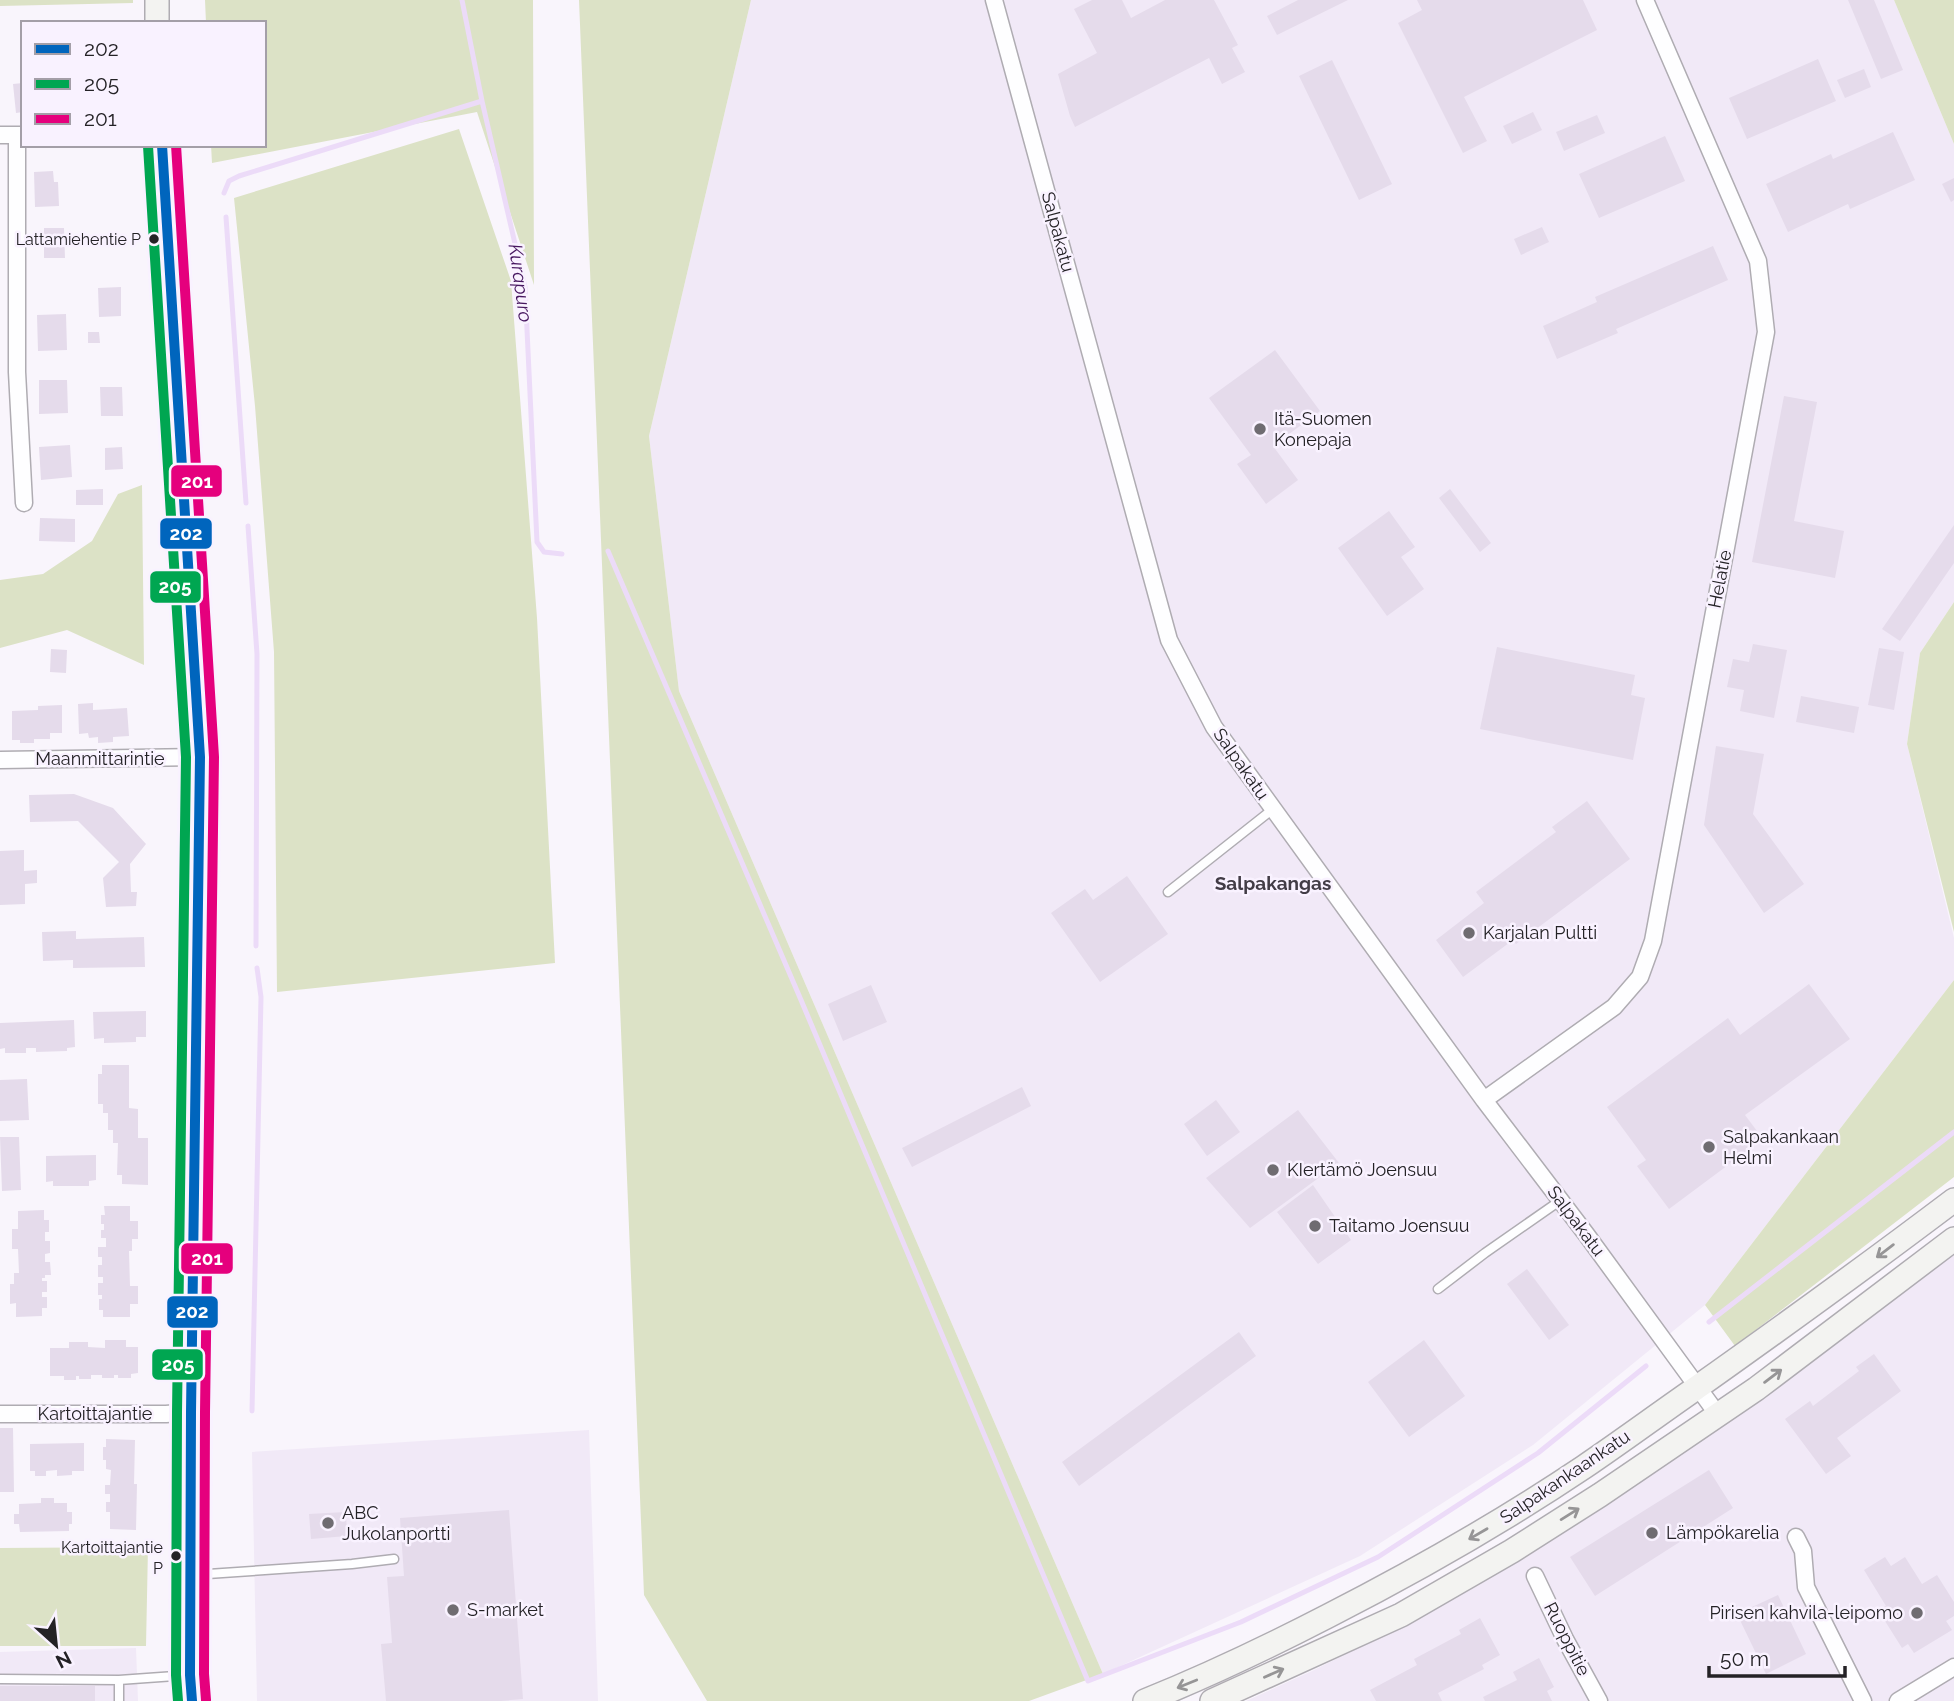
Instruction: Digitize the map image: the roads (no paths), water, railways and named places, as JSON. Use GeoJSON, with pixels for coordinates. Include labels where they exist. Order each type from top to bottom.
{"type":"FeatureCollection","features":[{"type":"Feature","properties":{"kind":"main road"},"geometry":{"type":"LineString","coordinates":[[157,0],[157,21]]}},
{"type":"Feature","properties":{"kind":"main road"},"geometry":{"type":"LineString","coordinates":[[162,147],[200,757],[191,1412],[192,1701]]}},
{"type":"Feature","properties":{"kind":"main road","name":"Salpakankaankatu"},"geometry":{"type":"LineString","coordinates":[[1145,1701],[1197,1680],[1400,1580],[1497,1522],[1583,1468],[1698,1387],[1954,1200]]}},
{"type":"Feature","properties":{"kind":"main road","name":"Salpakankaankatu"},"geometry":{"type":"LineString","coordinates":[[1212,1701],[1412,1609],[1512,1551],[1756,1389],[1954,1239]]}},
{"type":"Feature","properties":{"kind":"street","name":"Salpakatu"},"geometry":{"type":"LineString","coordinates":[[994,0],[1169,640],[1214,727],[1484,1100],[1561,1200],[1718,1415]]}},
{"type":"Feature","properties":{"kind":"street","name":"Helatie"},"geometry":{"type":"LineString","coordinates":[[1484,1100],[1614,1007],[1640,977],[1653,941],[1766,332],[1758,261],[1645,0]]}},
{"type":"Feature","properties":{"kind":"street"},"geometry":{"type":"LineString","coordinates":[[13,135],[8,373],[24,503]]}},
{"type":"Feature","properties":{"kind":"street","name":"Maanmittarintie"},"geometry":{"type":"LineString","coordinates":[[0,760],[200,757]]}},
{"type":"Feature","properties":{"kind":"street","name":"Kartoittajantie"},"geometry":{"type":"LineString","coordinates":[[0,1414],[191,1412]]}},
{"type":"Feature","properties":{"kind":"street"},"geometry":{"type":"LineString","coordinates":[[1796,1537],[1803,1551],[1806,1587],[1863,1701]]}},
{"type":"Feature","properties":{"kind":"street","name":"Ruoppitie"},"geometry":{"type":"LineString","coordinates":[[1535,1576],[1599,1701]]}},
{"type":"Feature","properties":{"kind":"street"},"geometry":{"type":"LineString","coordinates":[[1898,1701],[1954,1667]]}},
{"type":"Feature","properties":{"kind":"lane"},"geometry":{"type":"LineString","coordinates":[[1168,892],[1273,809]]}},
{"type":"Feature","properties":{"kind":"lane"},"geometry":{"type":"LineString","coordinates":[[1438,1289],[1485,1252],[1561,1200]]}},
{"type":"Feature","properties":{"kind":"lane"},"geometry":{"type":"LineString","coordinates":[[190,1575],[394,1559]]}},
{"type":"Feature","properties":{"kind":"lane"},"geometry":{"type":"LineString","coordinates":[[0,1679],[119,1680],[190,1675]]}},
{"type":"Feature","properties":{"kind":"lane"},"geometry":{"type":"LineString","coordinates":[[119,1680],[119,1701]]}},
{"type":"Feature","properties":{"kind":"waterway","name":"Kurapuro"},"geometry":{"type":"LineString","coordinates":[[462,0],[482,101],[525,287],[537,542],[544,552],[562,554]]}},
{"type":"Feature","properties":{"kind":"waterway"},"geometry":{"type":"LineString","coordinates":[[224,193],[229,181],[239,176],[482,101]]}},
{"type":"Feature","properties":{"kind":"waterway"},"geometry":{"type":"LineString","coordinates":[[226,217],[246,503]]}},
{"type":"Feature","properties":{"kind":"waterway"},"geometry":{"type":"LineString","coordinates":[[248,526],[257,654],[256,946]]}},
{"type":"Feature","properties":{"kind":"waterway"},"geometry":{"type":"LineString","coordinates":[[608,551],[1088,1681],[1241,1622],[1378,1557],[1538,1453],[1646,1366]]}},
{"type":"Feature","properties":{"kind":"waterway"},"geometry":{"type":"LineString","coordinates":[[252,1411],[261,997],[257,968]]}},
{"type":"Feature","properties":{"kind":"waterway"},"geometry":{"type":"LineString","coordinates":[[1709,1322],[1954,1132]]}},
{"type":"Feature","properties":{"kind":"place","name":"Lattamiehentie P"},"geometry":{"type":"Point","coordinates":[154,239]}},
{"type":"Feature","properties":{"kind":"place","name":"Itä-Suomen Konepaja"},"geometry":{"type":"Point","coordinates":[1260,429]}},
{"type":"Feature","properties":{"kind":"place","name":"Karjalan Pultti"},"geometry":{"type":"Point","coordinates":[1469,933]}},
{"type":"Feature","properties":{"kind":"place","name":"Salpakankaan Helmi"},"geometry":{"type":"Point","coordinates":[1709,1147]}},
{"type":"Feature","properties":{"kind":"place","name":"KIertämö Joensuu"},"geometry":{"type":"Point","coordinates":[1273,1170]}},
{"type":"Feature","properties":{"kind":"place","name":"Taitamo Joensuu"},"geometry":{"type":"Point","coordinates":[1315,1226]}},
{"type":"Feature","properties":{"kind":"place","name":"ABC Jukolanportti"},"geometry":{"type":"Point","coordinates":[328,1523]}},
{"type":"Feature","properties":{"kind":"place","name":"Lämpökarelia"},"geometry":{"type":"Point","coordinates":[1652,1533]}},
{"type":"Feature","properties":{"kind":"place","name":"Kartoittajantie P"},"geometry":{"type":"Point","coordinates":[176,1556]}},
{"type":"Feature","properties":{"kind":"place","name":"S-market"},"geometry":{"type":"Point","coordinates":[453,1610]}},
{"type":"Feature","properties":{"kind":"place","name":"Pirisen kahvila-leipomo"},"geometry":{"type":"Point","coordinates":[1917,1613]}},
{"type":"Feature","properties":{"kind":"district","name":"Salpakangas"},"geometry":{"type":"Point","coordinates":[1273,883]}}]}
